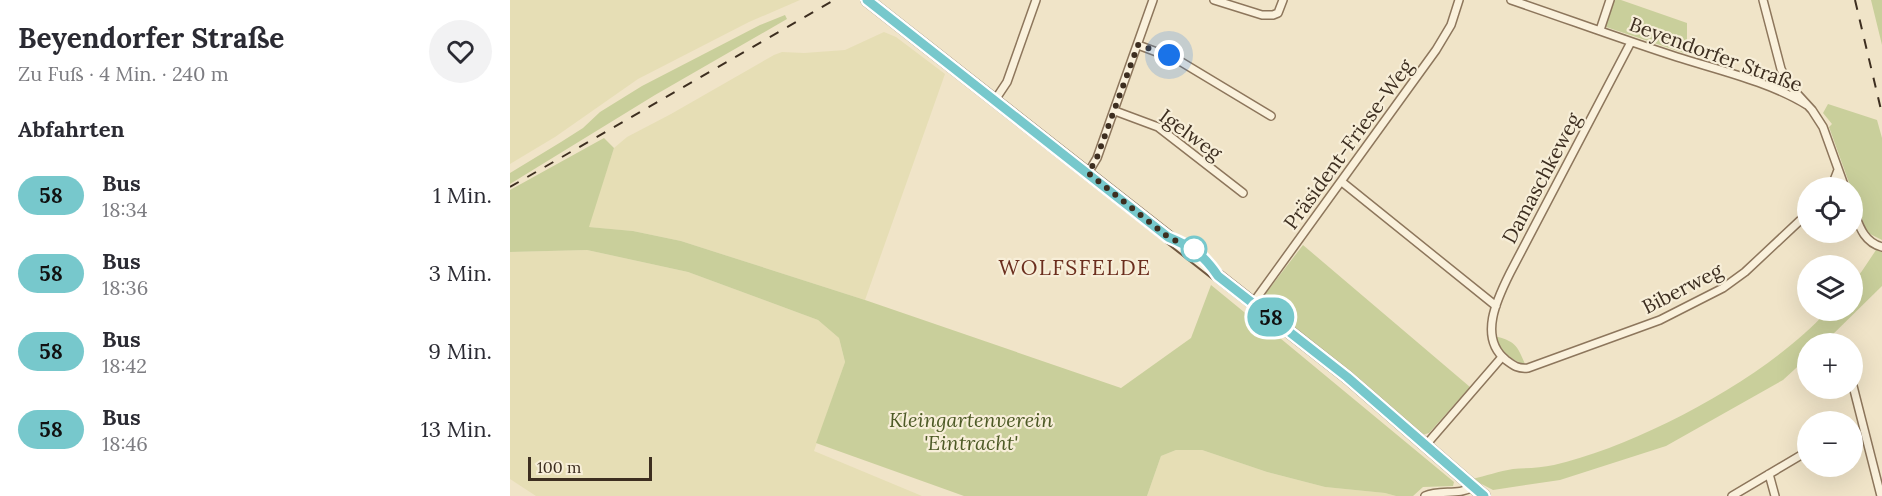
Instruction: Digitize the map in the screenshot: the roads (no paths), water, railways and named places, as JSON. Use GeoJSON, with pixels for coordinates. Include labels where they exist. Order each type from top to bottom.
{"type":"FeatureCollection","features":[{"type":"Feature","properties":{"kind":"main road"},"geometry":{"type":"LineString","coordinates":[[867,0],[1347,377],[1484,496]]}},
{"type":"Feature","properties":{"kind":"street"},"geometry":{"type":"LineString","coordinates":[[995,100],[1006,85],[1036,0]]}},
{"type":"Feature","properties":{"kind":"street"},"geometry":{"type":"LineString","coordinates":[[1088,173],[1096,160],[1115,111],[1153,0]]}},
{"type":"Feature","properties":{"kind":"street"},"geometry":{"type":"LineString","coordinates":[[1214,0],[1255,14],[1269,16],[1278,12],[1283,0]]}},
{"type":"Feature","properties":{"kind":"street","name":"Präsident-Friese-Weg"},"geometry":{"type":"LineString","coordinates":[[1252,303],[1436,50],[1451,25],[1459,0]]}},
{"type":"Feature","properties":{"kind":"street","name":"Beyendorfer Straße"},"geometry":{"type":"LineString","coordinates":[[1511,0],[1784,93],[1807,105]]}},
{"type":"Feature","properties":{"kind":"street"},"geometry":{"type":"LineString","coordinates":[[1600,30],[1610,0]]}},
{"type":"Feature","properties":{"kind":"street"},"geometry":{"type":"LineString","coordinates":[[1763,0],[1781,69],[1790,86],[1826,132],[1841,177]]}},
{"type":"Feature","properties":{"kind":"street","name":"Damaschkeweg"},"geometry":{"type":"LineString","coordinates":[[1502,357],[1494,346],[1491,334],[1496,306],[1510,273],[1631,42]]}},
{"type":"Feature","properties":{"kind":"street"},"geometry":{"type":"LineString","coordinates":[[1138,45],[1178,60],[1271,116]]}},
{"type":"Feature","properties":{"kind":"street","name":"Igelweg"},"geometry":{"type":"LineString","coordinates":[[1115,111],[1155,125],[1243,193]]}},
{"type":"Feature","properties":{"kind":"street"},"geometry":{"type":"LineString","coordinates":[[1836,177],[1839,170]]}},
{"type":"Feature","properties":{"kind":"street"},"geometry":{"type":"LineString","coordinates":[[1342,182],[1496,306]]}},
{"type":"Feature","properties":{"kind":"street","name":"Biberweg"},"geometry":{"type":"LineString","coordinates":[[1502,357],[1521,369],[1552,360],[1660,320],[1723,288],[1745,273],[1797,223]]}},
{"type":"Feature","properties":{"kind":"street"},"geometry":{"type":"LineString","coordinates":[[1863,234],[1872,244],[1882,248]]}},
{"type":"Feature","properties":{"kind":"street"},"geometry":{"type":"LineString","coordinates":[[1168,237],[1189,246],[1205,258],[1218,276]]}},
{"type":"Feature","properties":{"kind":"street"},"geometry":{"type":"LineString","coordinates":[[1187,251],[1197,266],[1213,278],[1232,286]]}},
{"type":"Feature","properties":{"kind":"street"},"geometry":{"type":"LineString","coordinates":[[1425,446],[1502,357]]}},
{"type":"Feature","properties":{"kind":"street"},"geometry":{"type":"LineString","coordinates":[[1863,426],[1881,496]]}},
{"type":"Feature","properties":{"kind":"street"},"geometry":{"type":"LineString","coordinates":[[1732,496],[1797,457]]}},
{"type":"Feature","properties":{"kind":"street"},"geometry":{"type":"LineString","coordinates":[[1769,474],[1775,496]]}},
{"type":"Feature","properties":{"kind":"street"},"geometry":{"type":"LineString","coordinates":[[1425,496],[1433,493],[1463,491],[1472,487]]}},
{"type":"Feature","properties":{"kind":"railway"},"geometry":{"type":"LineString","coordinates":[[510,187],[834,0]]}},
{"type":"Feature","properties":{"kind":"railway"},"geometry":{"type":"LineString","coordinates":[[1855,0],[1882,114]]}},
{"type":"Feature","properties":{"kind":"district","name":"WOLFSFELDE"},"geometry":{"type":"Point","coordinates":[1075,267]}},
{"type":"Feature","properties":{"kind":"park label","name":"Kleingartenverein 'Eintracht'"},"geometry":{"type":"Point","coordinates":[971,430]}}]}
